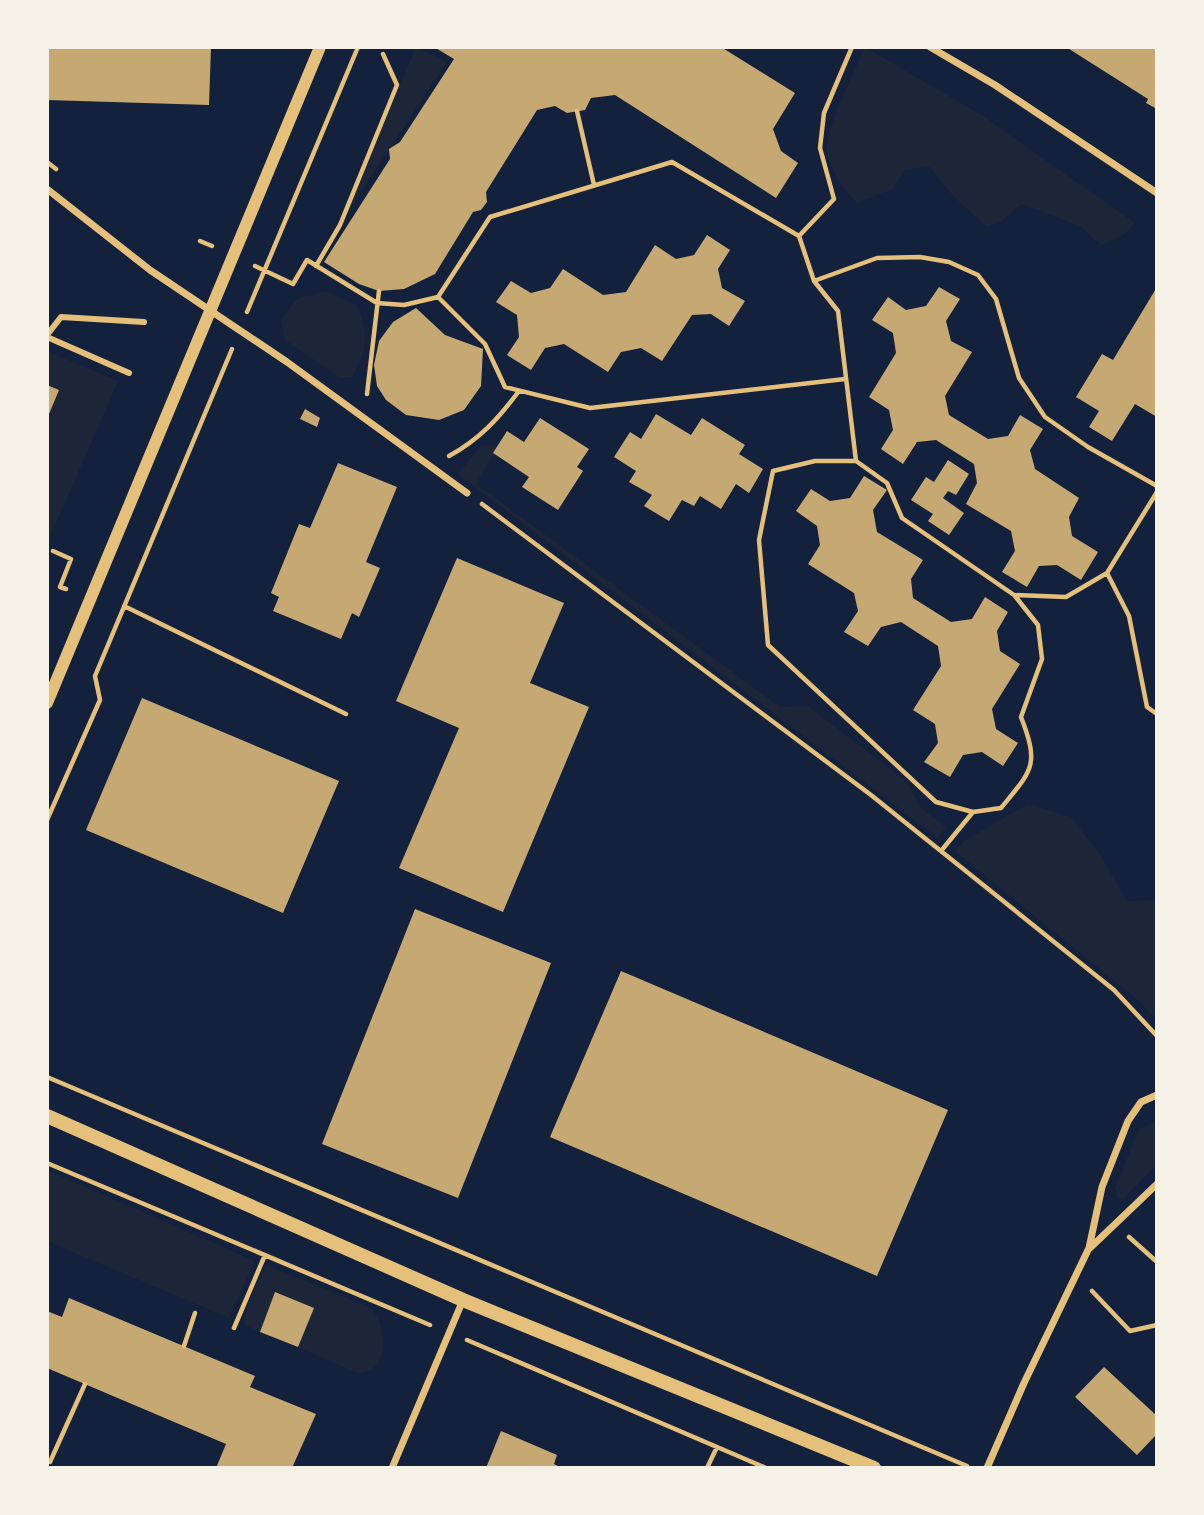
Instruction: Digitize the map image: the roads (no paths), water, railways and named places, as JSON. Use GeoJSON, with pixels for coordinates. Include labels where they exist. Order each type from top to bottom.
{"type":"FeatureCollection","features":[{"type":"Feature","properties":{"kind":"main road"},"geometry":{"type":"LineString","coordinates":[[47,1116],[463,1300],[874,1468]]}},
{"type":"Feature","properties":{"kind":"street"},"geometry":{"type":"LineString","coordinates":[[47,703],[320,47]]}},
{"type":"Feature","properties":{"kind":"street"},"geometry":{"type":"LineString","coordinates":[[930,47],[995,85],[1157,193]]}},
{"type":"Feature","properties":{"kind":"street"},"geometry":{"type":"LineString","coordinates":[[47,189],[111,242],[287,362],[467,493]]}},
{"type":"Feature","properties":{"kind":"street"},"geometry":{"type":"LineString","coordinates":[[129,373],[47,336],[61,317],[144,322]]}},
{"type":"Feature","properties":{"kind":"street"},"geometry":{"type":"LineString","coordinates":[[988,1468],[1024,1383],[1089,1248],[1102,1187],[1128,1121],[1141,1102],[1157,1095]]}},
{"type":"Feature","properties":{"kind":"street"},"geometry":{"type":"LineString","coordinates":[[1089,1248],[1157,1184]]}},
{"type":"Feature","properties":{"kind":"street"},"geometry":{"type":"LineString","coordinates":[[392,1468],[463,1300]]}}]}
